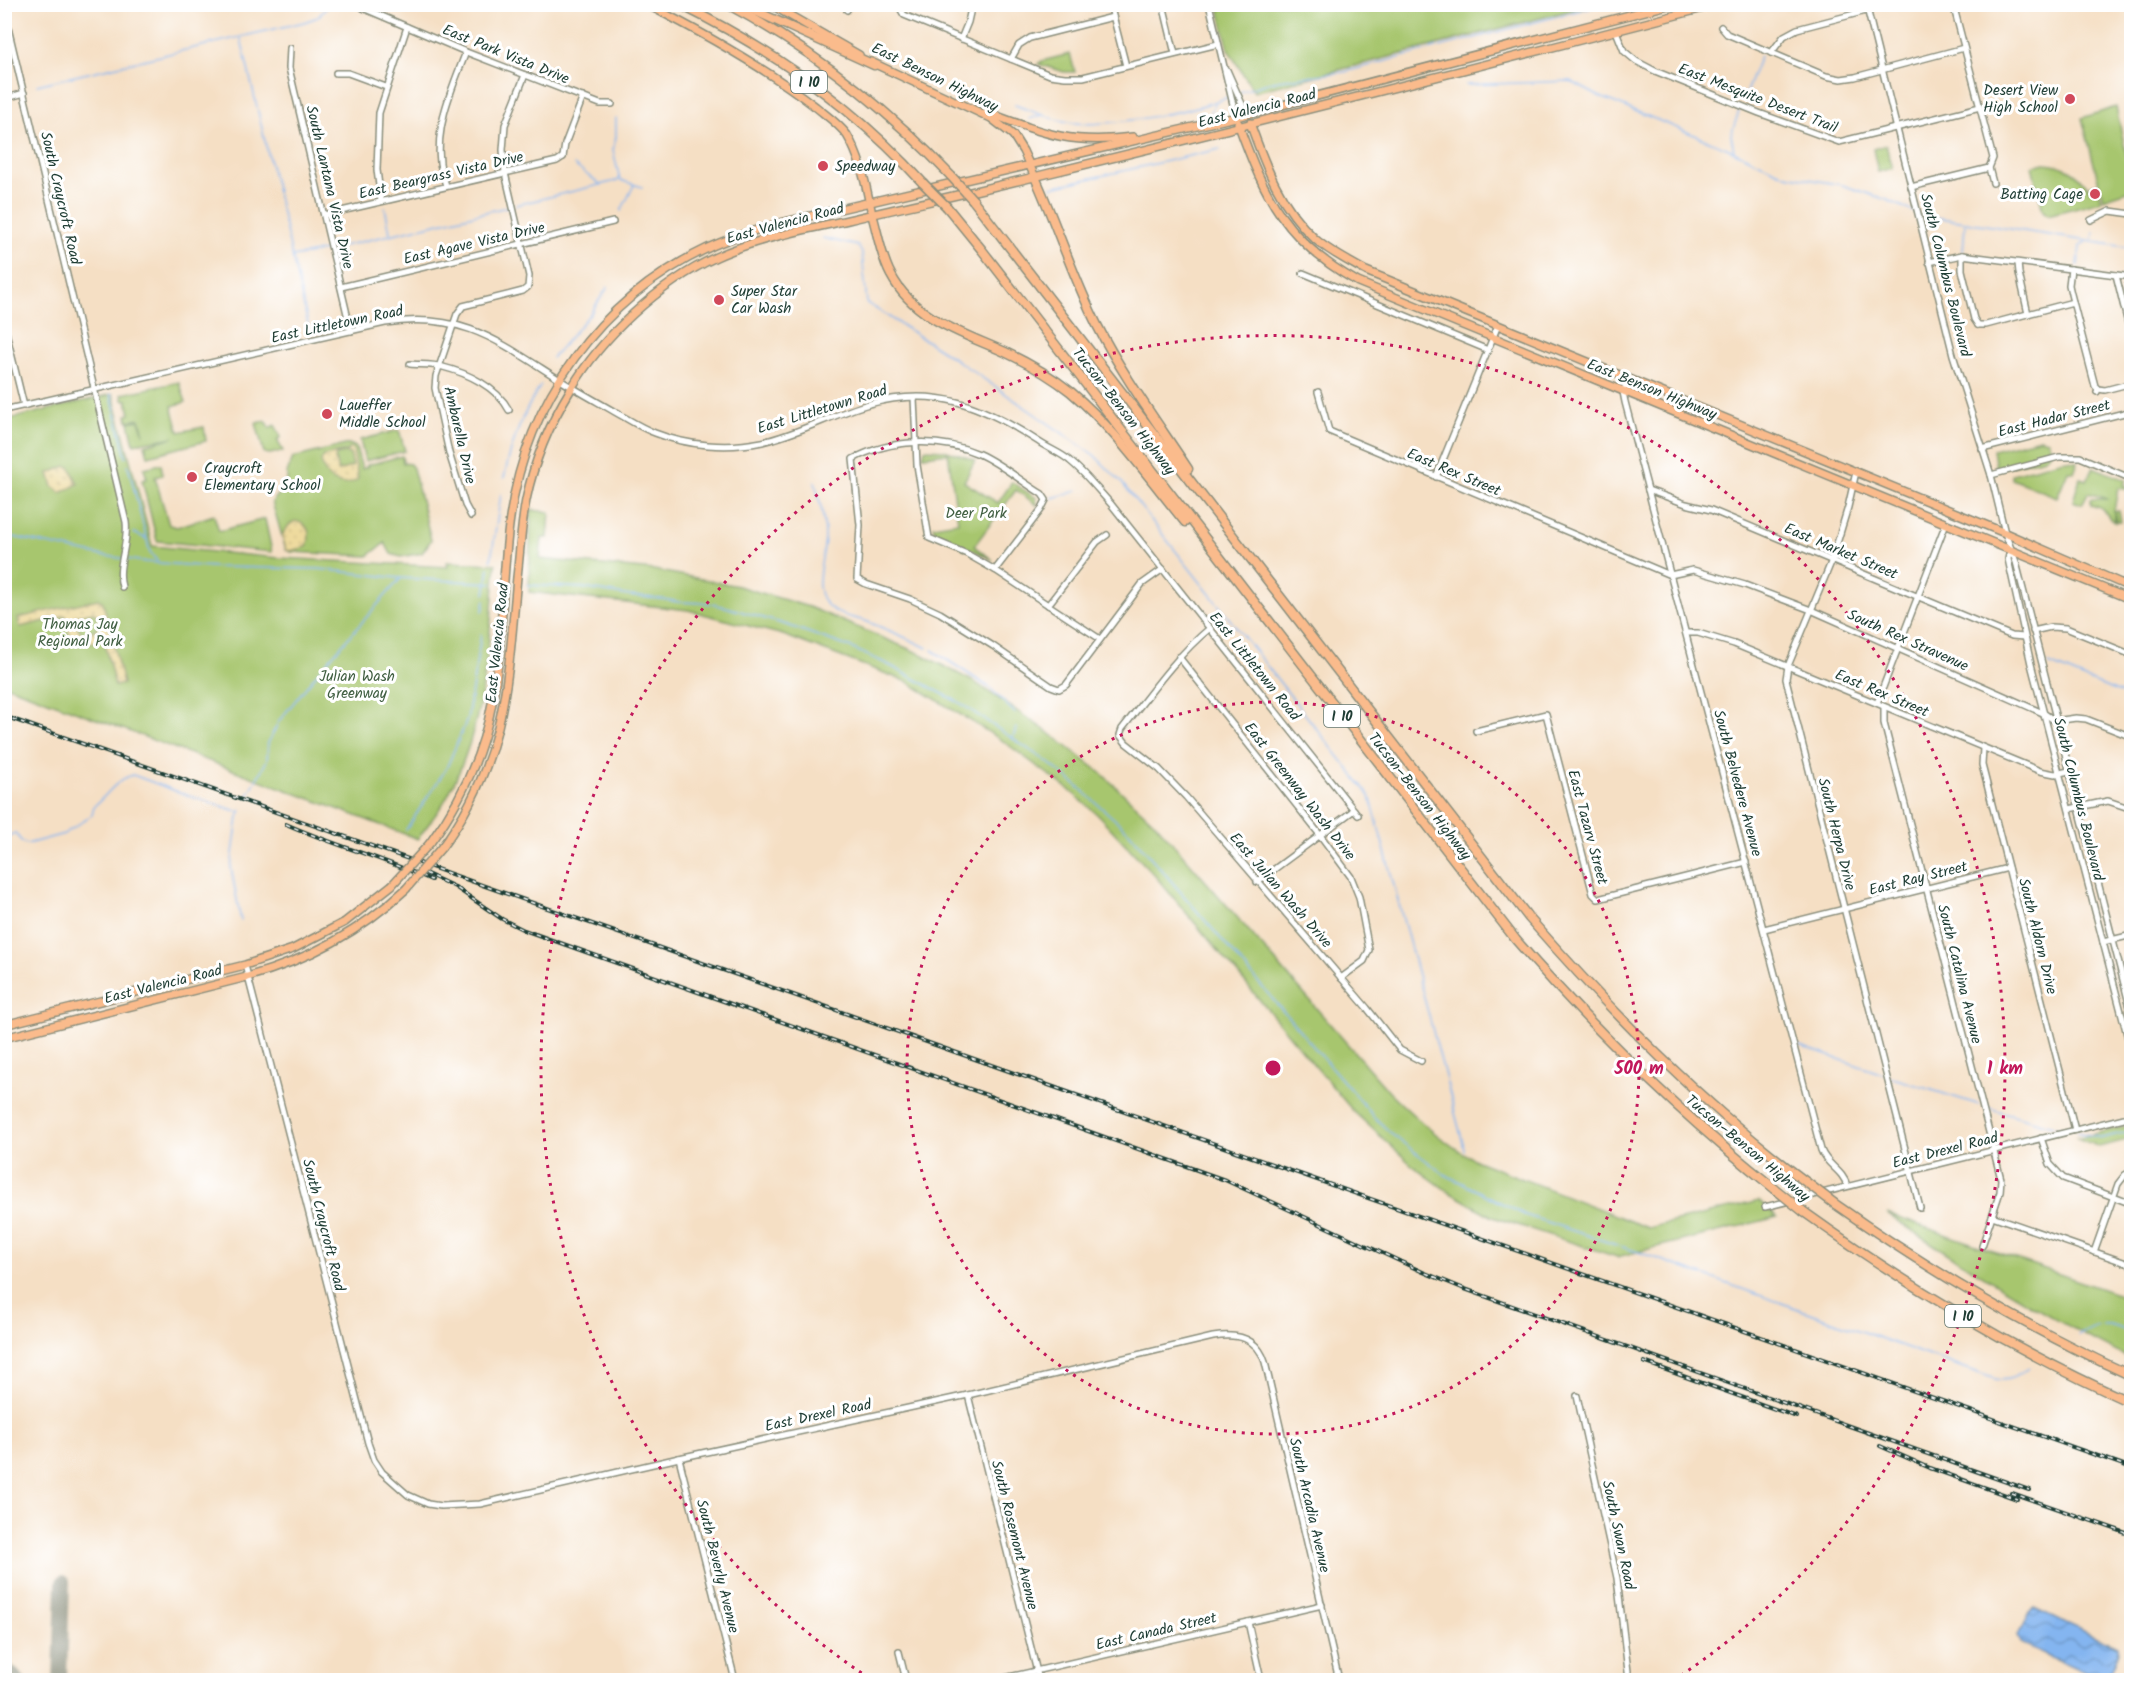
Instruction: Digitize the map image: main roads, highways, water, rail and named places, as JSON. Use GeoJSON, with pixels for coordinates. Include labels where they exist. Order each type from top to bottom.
{"type":"FeatureCollection","features":[{"type":"Feature","properties":{"kind":"highway","name":"Tucson–Benson Highway"},"geometry":{"type":"LineString","coordinates":[[679,4],[752,44],[816,88],[865,127],[947,207],[1492,911],[1557,986],[1653,1084],[1697,1125],[1804,1212],[1889,1271],[1967,1319],[2046,1362],[2132,1403]]}},
{"type":"Feature","properties":{"kind":"highway","name":"Tucson–Benson Highway"},"geometry":{"type":"LineString","coordinates":[[727,4],[795,45],[848,82],[895,121],[973,200],[1503,885],[1579,975],[1628,1027],[1740,1130],[1834,1204],[1967,1291],[2046,1335],[2132,1376]]}},
{"type":"Feature","properties":{"kind":"highway"},"geometry":{"type":"LineString","coordinates":[[740,4],[874,65]]}},
{"type":"Feature","properties":{"kind":"highway"},"geometry":{"type":"LineString","coordinates":[[1035,177],[1072,270],[1103,336],[1128,378],[1227,527]]}},
{"type":"Feature","properties":{"kind":"highway"},"geometry":{"type":"LineString","coordinates":[[873,214],[887,266],[906,298],[933,319],[1033,366],[1083,403],[1116,438],[1296,657]]}},
{"type":"Feature","properties":{"kind":"main road","name":"East Benson Highway"},"geometry":{"type":"LineString","coordinates":[[770,4],[874,65],[991,118],[1012,135],[1035,177]]}},
{"type":"Feature","properties":{"kind":"main road","name":"East Valencia Road"},"geometry":{"type":"LineString","coordinates":[[4,1025],[245,966],[293,949],[345,922],[392,885],[430,843],[462,791],[485,733],[495,686],[515,488],[540,412],[559,379],[605,320],[635,292],[682,261],[708,248],[755,230],[1247,115],[1672,4]]}},
{"type":"Feature","properties":{"kind":"main road","name":"East Valencia Road"},"geometry":{"type":"LineString","coordinates":[[4,1038],[248,977],[295,962],[338,941],[374,916],[406,889],[442,847],[472,800],[496,739],[508,684],[526,499],[541,450],[571,387],[605,343],[623,324],[663,290],[697,267],[759,241],[1240,127],[1719,4]]}},
{"type":"Feature","properties":{"kind":"main road"},"geometry":{"type":"LineString","coordinates":[[647,5],[758,67],[834,121],[846,134],[855,151],[873,214]]}},
{"type":"Feature","properties":{"kind":"main road"},"geometry":{"type":"LineString","coordinates":[[954,100],[1038,132],[1064,138],[1104,141],[1165,133]]}},
{"type":"Feature","properties":{"kind":"main road","name":"East Benson Highway"},"geometry":{"type":"LineString","coordinates":[[1247,115],[1270,176],[1295,218],[1315,239],[1337,255],[1366,271],[2005,533],[2132,588]]}},
{"type":"Feature","properties":{"kind":"main road","name":"East Benson Highway"},"geometry":{"type":"LineString","coordinates":[[1236,117],[1273,204],[1297,238],[1334,269],[1358,282],[2132,600]]}},
{"type":"Feature","properties":{"kind":"water"},"geometry":{"type":"Polygon","coordinates":[[[2034,1608],[2118,1647],[2119,1652],[2109,1676],[2100,1679],[2021,1643],[2018,1636],[2029,1612],[2034,1608]]]}},
{"type":"Feature","properties":{"kind":"waterway"},"geometry":{"type":"LineString","coordinates":[[37,85],[304,22],[318,17],[330,4]]}},
{"type":"Feature","properties":{"kind":"waterway"},"geometry":{"type":"LineString","coordinates":[[1240,92],[1278,80],[1344,72],[1604,4]]}},
{"type":"Feature","properties":{"kind":"waterway"},"geometry":{"type":"LineString","coordinates":[[241,39],[308,324]]}},
{"type":"Feature","properties":{"kind":"waterway"},"geometry":{"type":"LineString","coordinates":[[1743,100],[1760,56]]}},
{"type":"Feature","properties":{"kind":"waterway"},"geometry":{"type":"LineString","coordinates":[[1466,85],[1570,81],[1598,96],[1729,149],[1786,175],[1842,185],[1917,213]]}},
{"type":"Feature","properties":{"kind":"waterway"},"geometry":{"type":"LineString","coordinates":[[1015,105],[1068,122],[1105,123],[1177,112],[1235,94]]}},
{"type":"Feature","properties":{"kind":"waterway"},"geometry":{"type":"LineString","coordinates":[[1211,112],[1215,103]]}},
{"type":"Feature","properties":{"kind":"waterway"},"geometry":{"type":"LineString","coordinates":[[1734,151],[1731,135],[1739,111]]}},
{"type":"Feature","properties":{"kind":"waterway"},"geometry":{"type":"LineString","coordinates":[[1029,119],[1042,115]]}},
{"type":"Feature","properties":{"kind":"waterway"},"geometry":{"type":"LineString","coordinates":[[616,118],[613,150],[620,180],[642,187]]}},
{"type":"Feature","properties":{"kind":"waterway"},"geometry":{"type":"LineString","coordinates":[[1052,187],[1220,149]]}},
{"type":"Feature","properties":{"kind":"waterway"},"geometry":{"type":"LineString","coordinates":[[574,165],[601,185]]}},
{"type":"Feature","properties":{"kind":"waterway"},"geometry":{"type":"LineString","coordinates":[[516,205],[620,180]]}},
{"type":"Feature","properties":{"kind":"waterway"},"geometry":{"type":"LineString","coordinates":[[621,211],[634,185]]}},
{"type":"Feature","properties":{"kind":"waterway"},"geometry":{"type":"LineString","coordinates":[[335,248],[511,206]]}},
{"type":"Feature","properties":{"kind":"waterway"},"geometry":{"type":"LineString","coordinates":[[385,207],[390,233]]}},
{"type":"Feature","properties":{"kind":"waterway"},"geometry":{"type":"LineString","coordinates":[[1921,215],[2132,248]]}},
{"type":"Feature","properties":{"kind":"waterway"},"geometry":{"type":"LineString","coordinates":[[1963,251],[1965,225]]}},
{"type":"Feature","properties":{"kind":"waterway"},"geometry":{"type":"LineString","coordinates":[[2093,242],[2094,232]]}},
{"type":"Feature","properties":{"kind":"waterway"},"geometry":{"type":"LineString","coordinates":[[823,238],[858,246],[862,253],[867,303],[958,361],[1094,455],[1121,482],[1370,796],[1464,1150]]}},
{"type":"Feature","properties":{"kind":"waterway"},"geometry":{"type":"LineString","coordinates":[[2078,265],[2080,246],[2086,242]]}},
{"type":"Feature","properties":{"kind":"waterway"},"geometry":{"type":"LineString","coordinates":[[293,257],[330,249]]}},
{"type":"Feature","properties":{"kind":"waterway"},"geometry":{"type":"LineString","coordinates":[[552,358],[590,314],[608,287]]}},
{"type":"Feature","properties":{"kind":"waterway"},"geometry":{"type":"LineString","coordinates":[[504,478],[518,430],[541,385]]}},
{"type":"Feature","properties":{"kind":"waterway"},"geometry":{"type":"LineString","coordinates":[[111,394],[126,457]]}},
{"type":"Feature","properties":{"kind":"waterway"},"geometry":{"type":"LineString","coordinates":[[128,465],[150,552],[157,561]]}},
{"type":"Feature","properties":{"kind":"waterway"},"geometry":{"type":"LineString","coordinates":[[815,482],[825,529],[819,576],[821,595],[825,603],[841,614],[868,622],[927,648]]}},
{"type":"Feature","properties":{"kind":"waterway"},"geometry":{"type":"LineString","coordinates":[[1052,498],[1077,491]]}},
{"type":"Feature","properties":{"kind":"waterway"},"geometry":{"type":"LineString","coordinates":[[491,560],[501,494]]}},
{"type":"Feature","properties":{"kind":"waterway"},"geometry":{"type":"LineString","coordinates":[[134,533],[147,539]]}},
{"type":"Feature","properties":{"kind":"waterway"},"geometry":{"type":"LineString","coordinates":[[4,535],[99,555],[146,562],[214,567],[319,569],[399,578],[493,583]]}},
{"type":"Feature","properties":{"kind":"waterway"},"geometry":{"type":"LineString","coordinates":[[485,594],[489,568]]}},
{"type":"Feature","properties":{"kind":"waterway"},"geometry":{"type":"LineString","coordinates":[[247,797],[267,760],[268,743],[279,721],[319,671],[401,578]]}},
{"type":"Feature","properties":{"kind":"waterway"},"geometry":{"type":"LineString","coordinates":[[527,585],[583,588],[726,607],[849,647],[887,664],[960,703],[1046,761],[1129,832],[1374,1117],[1394,1136],[1444,1174],[1525,1215],[1647,1255],[1995,1379],[2013,1378],[2029,1368]]}},
{"type":"Feature","properties":{"kind":"waterway"},"geometry":{"type":"LineString","coordinates":[[483,611],[485,600]]}},
{"type":"Feature","properties":{"kind":"waterway"},"geometry":{"type":"LineString","coordinates":[[406,830],[446,769],[467,720],[481,635]]}},
{"type":"Feature","properties":{"kind":"waterway"},"geometry":{"type":"LineString","coordinates":[[932,650],[990,688],[1015,713]]}},
{"type":"Feature","properties":{"kind":"waterway"},"geometry":{"type":"LineString","coordinates":[[2049,664],[2132,698]]}},
{"type":"Feature","properties":{"kind":"waterway"},"geometry":{"type":"LineString","coordinates":[[1013,738],[1016,728]]}},
{"type":"Feature","properties":{"kind":"waterway"},"geometry":{"type":"LineString","coordinates":[[4,838],[15,833],[22,842],[27,844],[64,834],[92,815],[94,806],[117,784],[133,775],[240,812]]}},
{"type":"Feature","properties":{"kind":"waterway"},"geometry":{"type":"LineString","coordinates":[[241,810],[231,868],[241,921]]}},
{"type":"Feature","properties":{"kind":"waterway"},"geometry":{"type":"LineString","coordinates":[[1797,1045],[1883,1074]]}},
{"type":"Feature","properties":{"kind":"waterway"},"geometry":{"type":"LineString","coordinates":[[1887,1076],[1980,1105]]}},
{"type":"Feature","properties":{"kind":"waterway"},"geometry":{"type":"LineString","coordinates":[[1985,1107],[2067,1130]]}},
{"type":"Feature","properties":{"kind":"waterway"},"geometry":{"type":"LineString","coordinates":[[2077,1132],[2102,1138],[2132,1131]]}},
{"type":"Feature","properties":{"kind":"waterway"},"geometry":{"type":"LineString","coordinates":[[2078,1336],[2092,1328],[2104,1325],[2117,1327],[2132,1334]]}},
{"type":"Feature","properties":{"kind":"railway"},"geometry":{"type":"LineString","coordinates":[[4,716],[2132,1468]]}},
{"type":"Feature","properties":{"kind":"railway"},"geometry":{"type":"LineString","coordinates":[[286,824],[431,880]]}},
{"type":"Feature","properties":{"kind":"railway"},"geometry":{"type":"LineString","coordinates":[[425,873],[455,887],[502,919],[524,930],[1225,1180],[1462,1288],[2029,1490]]}},
{"type":"Feature","properties":{"kind":"railway"},"geometry":{"type":"LineString","coordinates":[[1644,1362],[1797,1417]]}},
{"type":"Feature","properties":{"kind":"railway"},"geometry":{"type":"LineString","coordinates":[[1880,1446],[1930,1468],[2017,1499]]}},
{"type":"Feature","properties":{"kind":"railway"},"geometry":{"type":"LineString","coordinates":[[2012,1493],[2132,1535]]}},
{"type":"Feature","properties":{"kind":"place","name":"Desert View High School"},"geometry":{"type":"Point","coordinates":[2070,99]}},
{"type":"Feature","properties":{"kind":"place","name":"Speedway"},"geometry":{"type":"Point","coordinates":[823,166]}},
{"type":"Feature","properties":{"kind":"place","name":"Batting Cage"},"geometry":{"type":"Point","coordinates":[2095,194]}},
{"type":"Feature","properties":{"kind":"place","name":"Super Star Car Wash"},"geometry":{"type":"Point","coordinates":[719,300]}},
{"type":"Feature","properties":{"kind":"place","name":"Laueffer Middle School"},"geometry":{"type":"Point","coordinates":[327,414]}},
{"type":"Feature","properties":{"kind":"place","name":"Craycroft Elementary School"},"geometry":{"type":"Point","coordinates":[192,477]}},
{"type":"Feature","properties":{"kind":"park label","name":"Deer Park"},"geometry":{"type":"Point","coordinates":[976,513]}},
{"type":"Feature","properties":{"kind":"park label","name":"Thomas Jay Regional Park"},"geometry":{"type":"Point","coordinates":[80,632]}},
{"type":"Feature","properties":{"kind":"park label","name":"Julian Wash Greenway"},"geometry":{"type":"Point","coordinates":[357,684]}}]}
